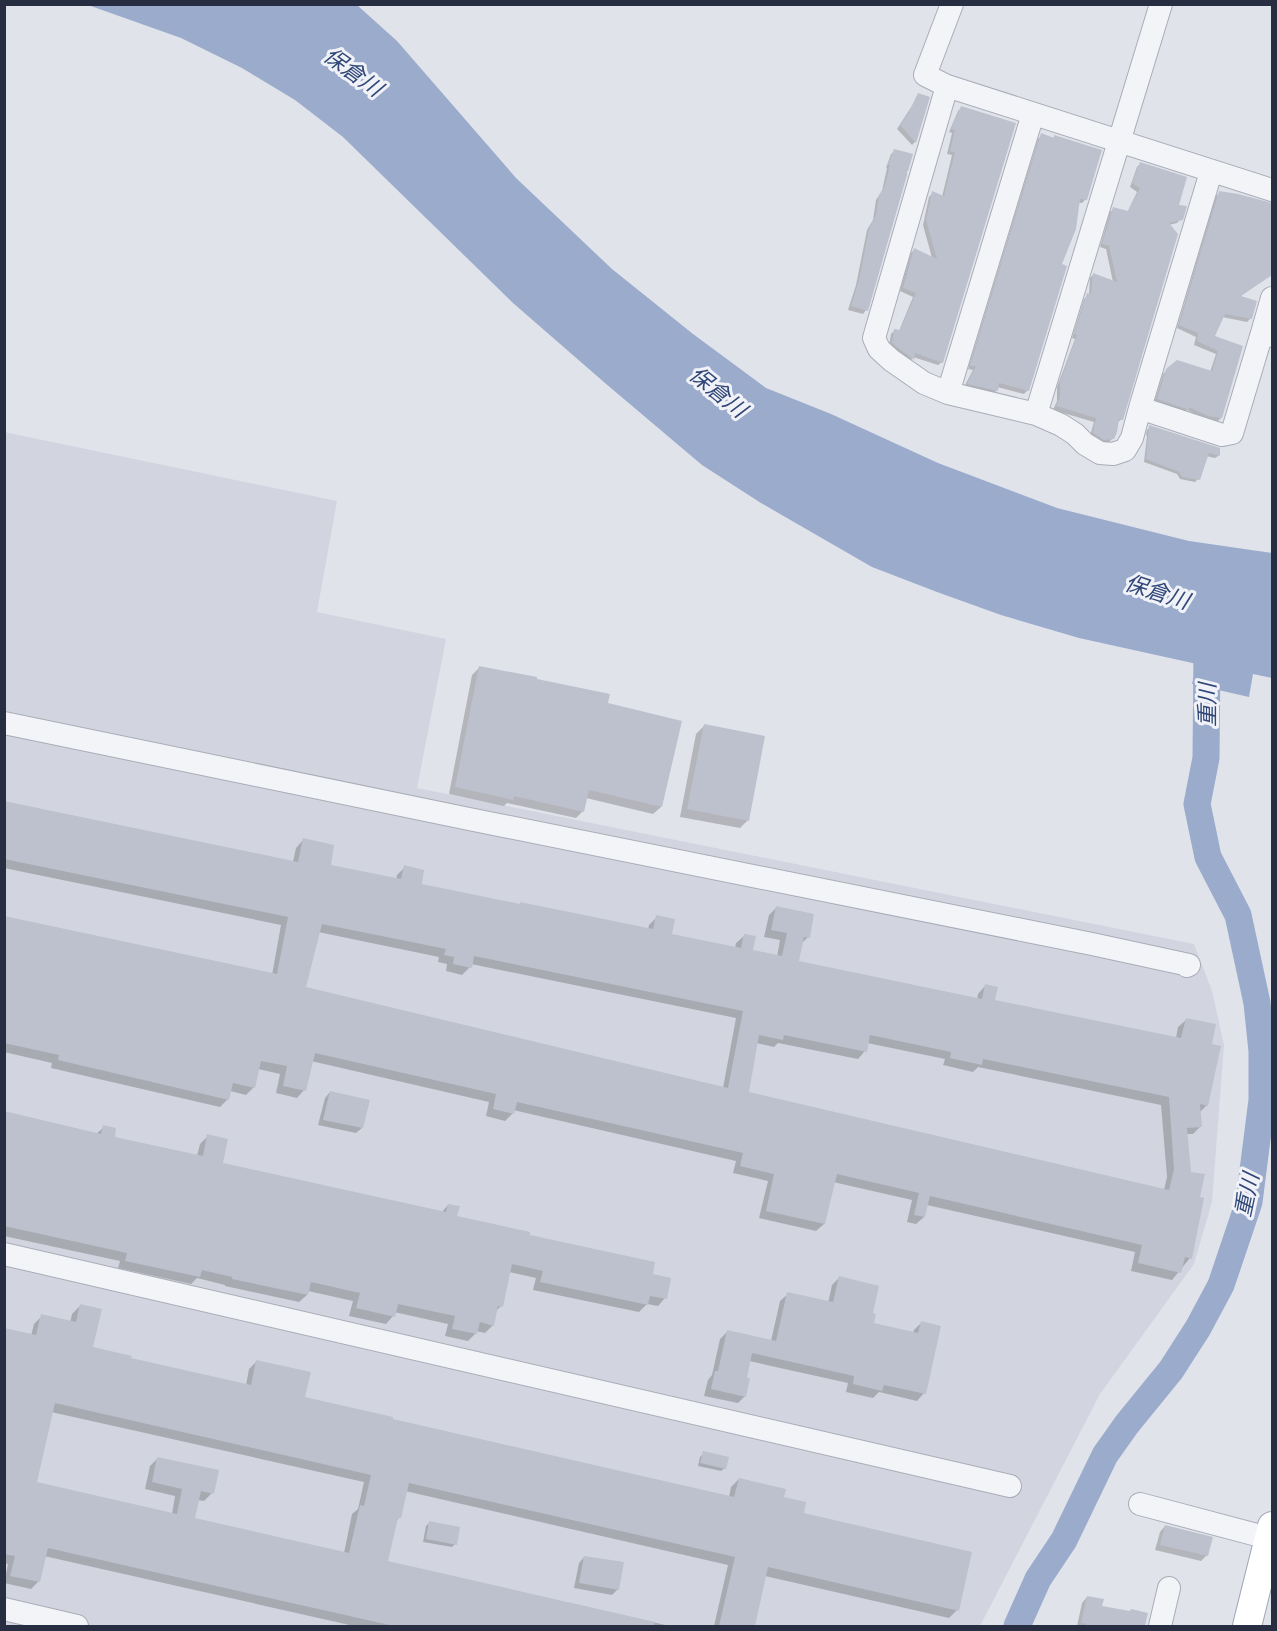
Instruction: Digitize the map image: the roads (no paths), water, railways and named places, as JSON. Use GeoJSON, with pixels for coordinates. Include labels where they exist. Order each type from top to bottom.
{"type":"FeatureCollection","features":[{"type":"Feature","properties":{"kind":"main road"},"geometry":{"type":"LineString","coordinates":[[1247,1626],[1271,1534]]}},
{"type":"Feature","properties":{"kind":"street"},"geometry":{"type":"LineString","coordinates":[[952,4],[925,75],[947,86],[1272,190]]}},
{"type":"Feature","properties":{"kind":"street"},"geometry":{"type":"LineString","coordinates":[[1036,414],[1161,4]]}},
{"type":"Feature","properties":{"kind":"street"},"geometry":{"type":"LineString","coordinates":[[947,86],[874,338],[879,349],[891,360],[924,383],[948,393],[1036,414],[1061,425],[1100,453],[1113,454],[1125,450],[1131,438],[1211,172]]}},
{"type":"Feature","properties":{"kind":"street"},"geometry":{"type":"LineString","coordinates":[[948,393],[1034,114]]}},
{"type":"Feature","properties":{"kind":"street"},"geometry":{"type":"LineString","coordinates":[[1140,408],[1222,435],[1232,433],[1267,335],[1272,298]]}},
{"type":"Feature","properties":{"kind":"street"},"geometry":{"type":"LineString","coordinates":[[4,723],[1092,944],[1189,965],[1187,966]]}},
{"type":"Feature","properties":{"kind":"street"},"geometry":{"type":"LineString","coordinates":[[4,1254],[1010,1486]]}},
{"type":"Feature","properties":{"kind":"street"},"geometry":{"type":"LineString","coordinates":[[1140,1504],[1271,1534]]}},
{"type":"Feature","properties":{"kind":"street"},"geometry":{"type":"LineString","coordinates":[[1160,1626],[1169,1588]]}},
{"type":"Feature","properties":{"kind":"street"},"geometry":{"type":"LineString","coordinates":[[4,1609],[76,1626]]}},
{"type":"Feature","properties":{"kind":"water","name":"保倉川"},"geometry":{"type":"Polygon","coordinates":[[[88,5],[357,5],[397,41],[516,178],[612,269],[693,334],[766,388],[831,414],[938,463],[1057,508],[1189,541],[1272,553],[1272,678],[1253,674],[1249,697],[1192,684],[1197,664],[1079,638],[1001,615],[872,567],[761,503],[702,465],[513,303],[343,137],[295,100],[242,68],[181,38],[88,5]]]}},
{"type":"Feature","properties":{"kind":"waterway","name":"重川"},"geometry":{"type":"LineString","coordinates":[[1017,1626],[1038,1579],[1064,1540],[1105,1455],[1171,1370],[1198,1328],[1221,1285],[1249,1202],[1262,1100],[1262,1051],[1257,1003],[1238,915],[1208,857],[1197,804],[1206,758],[1207,650]]}}]}
